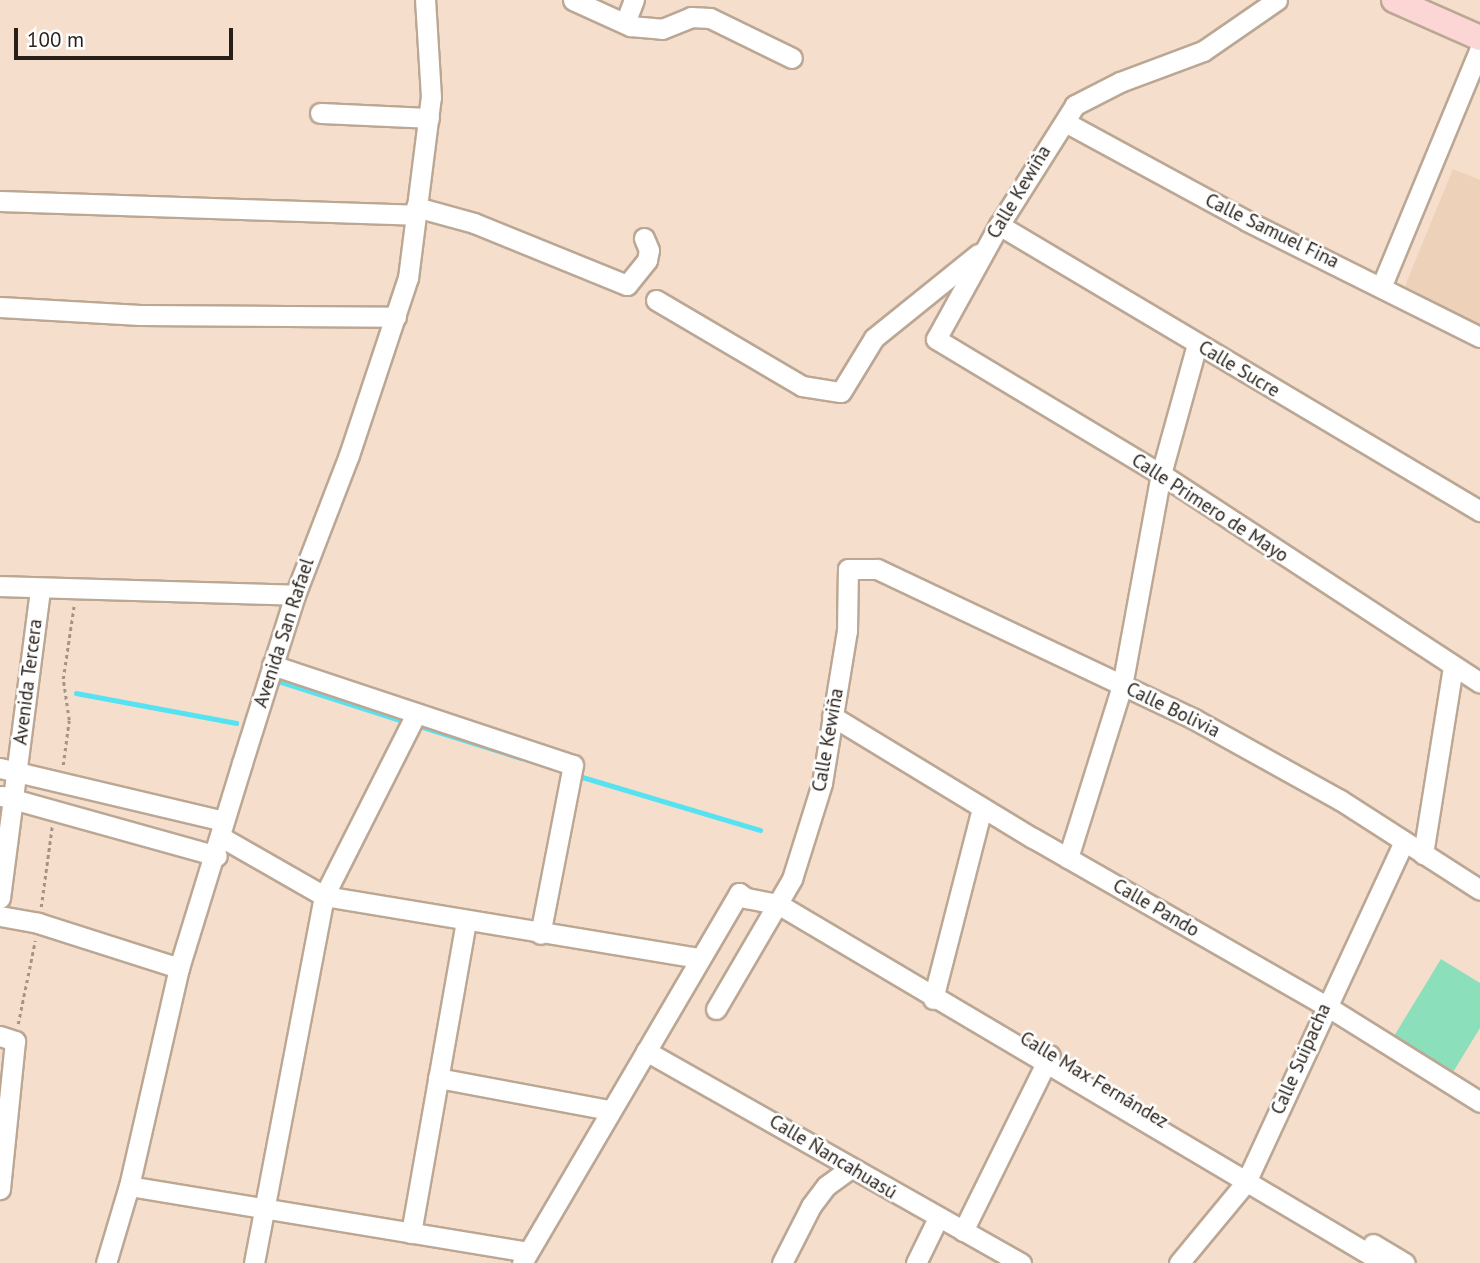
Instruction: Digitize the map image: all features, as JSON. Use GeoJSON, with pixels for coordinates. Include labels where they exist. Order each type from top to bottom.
{"type":"FeatureCollection","features":[{"type":"Feature","properties":{"kind":"main road"},"geometry":{"type":"LineString","coordinates":[[1394,0],[1480,38]]}},
{"type":"Feature","properties":{"kind":"street","name":"Avenida San Rafael"},"geometry":{"type":"LineString","coordinates":[[106,1263],[129,1186],[179,968],[295,595],[408,278],[429,118],[425,0]]}},
{"type":"Feature","properties":{"kind":"street"},"geometry":{"type":"LineString","coordinates":[[573,0],[625,23],[662,29],[691,17],[710,18],[792,58]]}},
{"type":"Feature","properties":{"kind":"street"},"geometry":{"type":"LineString","coordinates":[[625,23],[634,0]]}},
{"type":"Feature","properties":{"kind":"street","name":"Calle Kewiña"},"geometry":{"type":"LineString","coordinates":[[936,339],[999,225],[1065,122],[1085,97],[1203,51],[1277,0]]}},
{"type":"Feature","properties":{"kind":"street"},"geometry":{"type":"LineString","coordinates":[[1382,285],[1480,48]]}},
{"type":"Feature","properties":{"kind":"street"},"geometry":{"type":"LineString","coordinates":[[320,113],[429,118]]}},
{"type":"Feature","properties":{"kind":"street","name":"Calle Samuel Fina"},"geometry":{"type":"LineString","coordinates":[[1065,122],[1247,220],[1382,285],[1480,337]]}},
{"type":"Feature","properties":{"kind":"street"},"geometry":{"type":"LineString","coordinates":[[0,201],[416,211],[474,223],[627,285],[647,260],[649,250],[643,238]]}},
{"type":"Feature","properties":{"kind":"street","name":"Calle Sucre"},"geometry":{"type":"LineString","coordinates":[[999,225],[1480,511]]}},
{"type":"Feature","properties":{"kind":"street"},"geometry":{"type":"LineString","coordinates":[[656,300],[802,386],[841,392],[874,338],[985,250]]}},
{"type":"Feature","properties":{"kind":"street"},"geometry":{"type":"LineString","coordinates":[[0,307],[140,315],[396,317]]}},
{"type":"Feature","properties":{"kind":"street","name":"Calle Primero de Mayo"},"geometry":{"type":"LineString","coordinates":[[936,339],[1161,474],[1480,683]]}},
{"type":"Feature","properties":{"kind":"street"},"geometry":{"type":"LineString","coordinates":[[1068,858],[1122,686],[1161,474],[1197,344]]}},
{"type":"Feature","properties":{"kind":"street","name":"Calle Kewiña"},"geometry":{"type":"LineString","coordinates":[[716,1009],[781,899],[822,783],[848,631],[849,569]]}},
{"type":"Feature","properties":{"kind":"street","name":"Calle Bolivia"},"geometry":{"type":"LineString","coordinates":[[849,569],[877,569],[1258,753],[1480,890]]}},
{"type":"Feature","properties":{"kind":"street"},"geometry":{"type":"LineString","coordinates":[[0,586],[40,590],[295,595]]}},
{"type":"Feature","properties":{"kind":"street","name":"Avenida Tercera"},"geometry":{"type":"LineString","coordinates":[[0,898],[8,770],[40,590]]}},
{"type":"Feature","properties":{"kind":"street"},"geometry":{"type":"LineString","coordinates":[[272,666],[573,765],[540,933]]}},
{"type":"Feature","properties":{"kind":"street"},"geometry":{"type":"LineString","coordinates":[[1423,854],[1453,666]]}},
{"type":"Feature","properties":{"kind":"street"},"geometry":{"type":"LineString","coordinates":[[254,1263],[324,895],[416,714]]}},
{"type":"Feature","properties":{"kind":"street","name":"Calle Pando"},"geometry":{"type":"LineString","coordinates":[[832,716],[982,808],[1325,1005],[1480,1102]]}},
{"type":"Feature","properties":{"kind":"street"},"geometry":{"type":"LineString","coordinates":[[8,770],[221,838],[324,895],[699,958],[525,1258],[411,1233],[129,1186]]}},
{"type":"Feature","properties":{"kind":"street"},"geometry":{"type":"LineString","coordinates":[[7,797],[221,838]]}},
{"type":"Feature","properties":{"kind":"street"},"geometry":{"type":"LineString","coordinates":[[935,992],[982,808]]}},
{"type":"Feature","properties":{"kind":"street","name":"Calle Suipacha"},"geometry":{"type":"LineString","coordinates":[[1179,1263],[1248,1177],[1325,1005],[1404,842]]}},
{"type":"Feature","properties":{"kind":"street","name":"Calle Max Fernández"},"geometry":{"type":"LineString","coordinates":[[699,958],[740,893],[746,898],[781,899],[1047,1060],[1248,1177],[1405,1263]]}},
{"type":"Feature","properties":{"kind":"street"},"geometry":{"type":"LineString","coordinates":[[0,916],[38,923],[179,968]]}},
{"type":"Feature","properties":{"kind":"street"},"geometry":{"type":"LineString","coordinates":[[411,1233],[466,920]]}},
{"type":"Feature","properties":{"kind":"street"},"geometry":{"type":"LineString","coordinates":[[0,1189],[7,1038]]}},
{"type":"Feature","properties":{"kind":"street","name":"Calle Ñancahuasú"},"geometry":{"type":"LineString","coordinates":[[646,1051],[937,1220],[1021,1263]]}},
{"type":"Feature","properties":{"kind":"street"},"geometry":{"type":"LineString","coordinates":[[963,1231],[1047,1060]]}},
{"type":"Feature","properties":{"kind":"street"},"geometry":{"type":"LineString","coordinates":[[438,1078],[609,1110]]}},
{"type":"Feature","properties":{"kind":"street"},"geometry":{"type":"LineString","coordinates":[[782,1263],[811,1206],[826,1186],[850,1168]]}},
{"type":"Feature","properties":{"kind":"street","name":"Calle Max Fernández"},"geometry":{"type":"LineString","coordinates":[[1248,1177],[1384,1263]]}},
{"type":"Feature","properties":{"kind":"street"},"geometry":{"type":"LineString","coordinates":[[916,1263],[937,1220]]}},
{"type":"Feature","properties":{"kind":"shaded area"},"geometry":{"type":"Polygon","coordinates":[[[1453,169],[1480,180],[1480,327],[1405,286],[1453,169]]]}},
{"type":"Feature","properties":{"kind":"green space"},"geometry":{"type":"Polygon","coordinates":[[[1441,959],[1480,983],[1480,1028],[1450,1077],[1391,1041],[1441,959]]]}},
{"type":"Feature","properties":{"kind":"waterway"},"geometry":{"type":"LineString","coordinates":[[281,682],[403,721]]}},
{"type":"Feature","properties":{"kind":"waterway"},"geometry":{"type":"LineString","coordinates":[[76,693],[236,723]]}},
{"type":"Feature","properties":{"kind":"waterway"},"geometry":{"type":"LineString","coordinates":[[419,726],[521,758]]}},
{"type":"Feature","properties":{"kind":"waterway"},"geometry":{"type":"LineString","coordinates":[[579,776],[760,830]]}}]}
